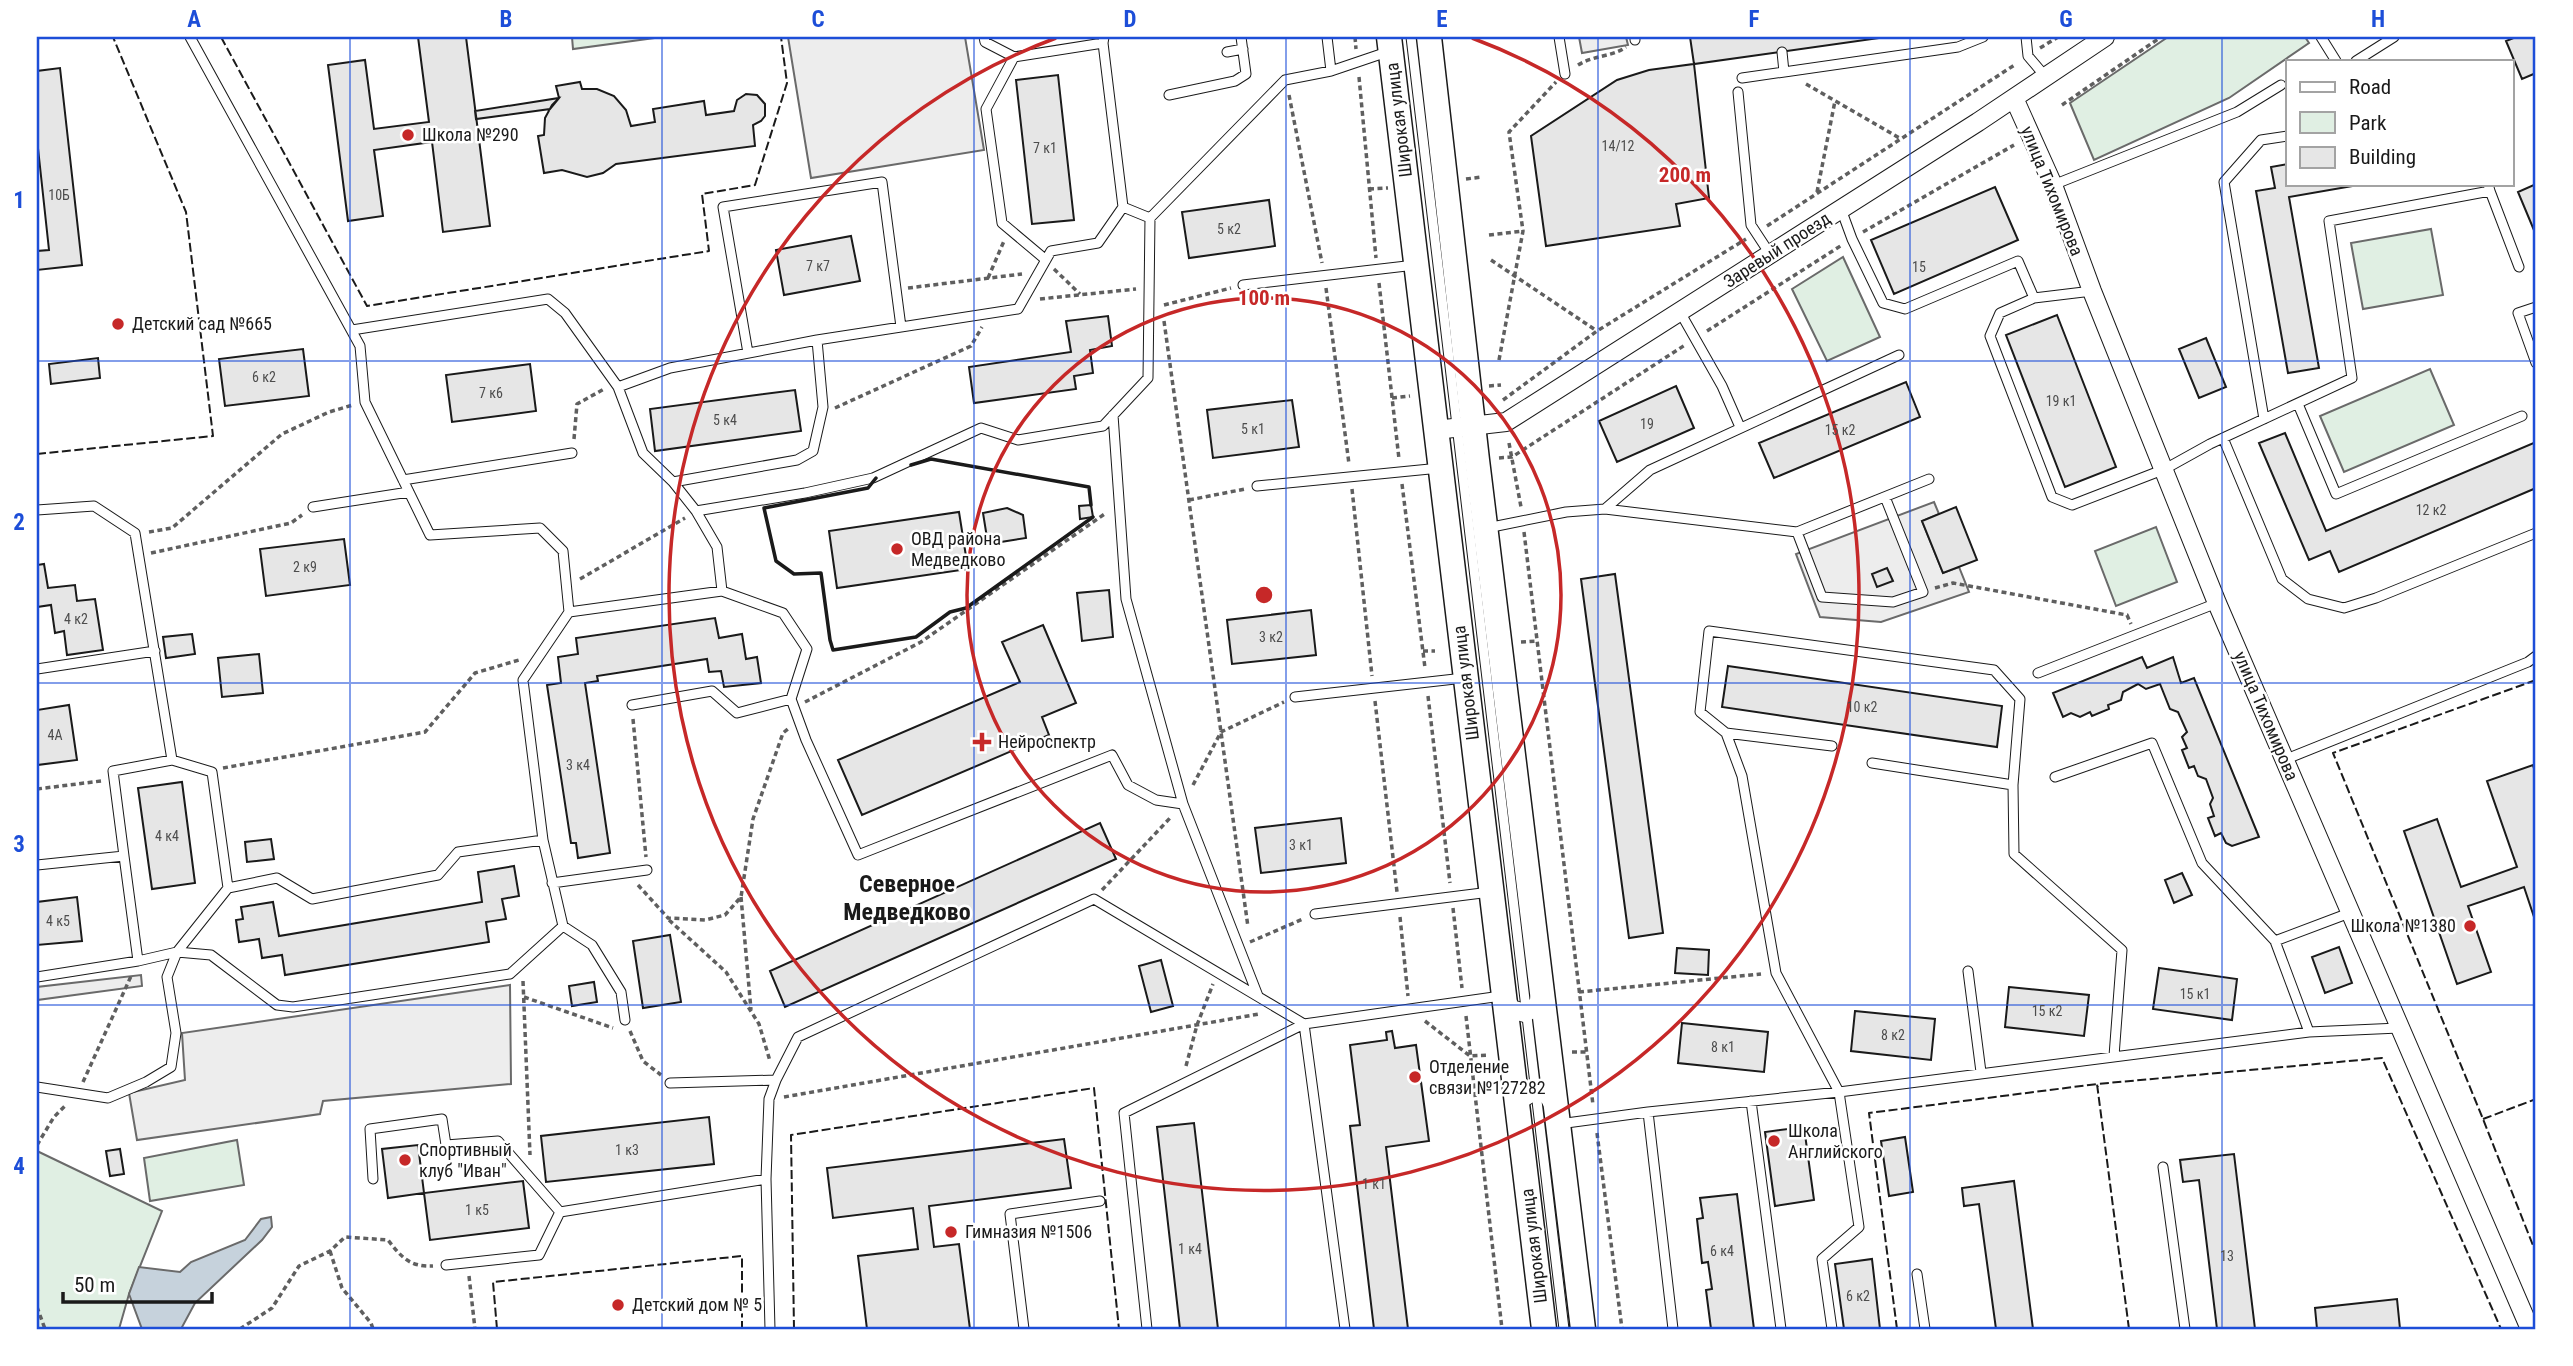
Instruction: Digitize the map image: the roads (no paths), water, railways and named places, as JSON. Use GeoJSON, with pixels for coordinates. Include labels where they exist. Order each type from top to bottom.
{"type":"FeatureCollection","features":[{"type":"Feature","properties":{"kind":"main road","name":"Широкая улица"},"geometry":{"type":"LineString","coordinates":[[1429,37],[1455,427],[1440,468],[1544,1329]]}},
{"type":"Feature","properties":{"kind":"main road","name":"Широкая улица"},"geometry":{"type":"LineString","coordinates":[[1390,44],[1416,265],[1455,427],[1485,528],[1583,1329]]}},
{"type":"Feature","properties":{"kind":"street","name":"Заревый проезд"},"geometry":{"type":"LineString","coordinates":[[1455,427],[1506,422],[2014,98],[2105,37]]}},
{"type":"Feature","properties":{"kind":"street","name":"улица Тихомирова"},"geometry":{"type":"LineString","coordinates":[[2014,98],[2053,186],[2092,291],[2217,603],[2530,1329]]}},
{"type":"Feature","properties":{"kind":"street"},"geometry":{"type":"LineString","coordinates":[[1504,996],[1511,1009],[1527,1012],[1538,1005],[1541,991]]}},
{"type":"Feature","properties":{"kind":"street"},"geometry":{"type":"LineString","coordinates":[[1518,1113],[1521,1099],[1536,1091],[1548,1095],[1557,1116]]}},
{"type":"Feature","properties":{"kind":"lane"},"geometry":{"type":"LineString","coordinates":[[190,37],[360,346],[365,402],[430,535],[540,528],[563,551],[569,612],[523,680],[543,840],[563,926],[592,945],[621,992],[625,1020]]}},
{"type":"Feature","properties":{"kind":"lane"},"geometry":{"type":"LineString","coordinates":[[616,385],[670,368],[748,353],[1018,309],[1051,251],[1098,243],[1123,207],[1103,40],[1014,57],[985,42],[984,37]]}},
{"type":"Feature","properties":{"kind":"lane"},"geometry":{"type":"LineString","coordinates":[[1169,94],[1235,81],[1246,74],[1241,37]]}},
{"type":"Feature","properties":{"kind":"lane"},"geometry":{"type":"LineString","coordinates":[[1327,37],[1331,71]]}},
{"type":"Feature","properties":{"kind":"lane","name":"Широкая улица"},"geometry":{"type":"LineString","coordinates":[[1411,37],[1455,427],[1564,1329]]}},
{"type":"Feature","properties":{"kind":"lane"},"geometry":{"type":"LineString","coordinates":[[1559,37],[1564,74]]}},
{"type":"Feature","properties":{"kind":"lane"},"geometry":{"type":"LineString","coordinates":[[1742,78],[1958,47],[1983,37]]}},
{"type":"Feature","properties":{"kind":"lane"},"geometry":{"type":"LineString","coordinates":[[2026,37],[2028,56],[2045,76]]}},
{"type":"Feature","properties":{"kind":"lane"},"geometry":{"type":"LineString","coordinates":[[2321,37],[2335,60]]}},
{"type":"Feature","properties":{"kind":"lane"},"geometry":{"type":"LineString","coordinates":[[2358,60],[2394,37]]}},
{"type":"Feature","properties":{"kind":"lane"},"geometry":{"type":"LineString","coordinates":[[696,511],[805,493],[873,478],[981,428],[1018,440],[1103,426],[1148,378],[1150,218],[1285,80],[1331,71],[1390,44]]}},
{"type":"Feature","properties":{"kind":"lane"},"geometry":{"type":"LineString","coordinates":[[1227,52],[1243,49]]}},
{"type":"Feature","properties":{"kind":"lane"},"geometry":{"type":"LineString","coordinates":[[1782,51],[1784,72]]}},
{"type":"Feature","properties":{"kind":"lane"},"geometry":{"type":"LineString","coordinates":[[1014,57],[986,109],[1002,223],[1046,260]]}},
{"type":"Feature","properties":{"kind":"lane"},"geometry":{"type":"LineString","coordinates":[[2053,186],[2237,112],[2281,85]]}},
{"type":"Feature","properties":{"kind":"lane"},"geometry":{"type":"LineString","coordinates":[[1738,92],[1751,225],[1770,254]]}},
{"type":"Feature","properties":{"kind":"lane"},"geometry":{"type":"LineString","coordinates":[[2264,419],[2224,182],[2261,140],[2286,136]]}},
{"type":"Feature","properties":{"kind":"lane"},"geometry":{"type":"LineString","coordinates":[[748,353],[723,207],[882,182],[901,327]]}},
{"type":"Feature","properties":{"kind":"lane"},"geometry":{"type":"LineString","coordinates":[[2092,291],[2034,298],[2000,313],[1990,336],[2052,497],[2072,505],[2165,469],[2223,438],[2352,378],[2329,221],[2489,187],[2519,267]]}},
{"type":"Feature","properties":{"kind":"lane"},"geometry":{"type":"LineString","coordinates":[[1123,207],[1150,218]]}},
{"type":"Feature","properties":{"kind":"lane"},"geometry":{"type":"LineString","coordinates":[[1841,208],[1852,239],[1883,303],[1905,309],[2018,261],[2034,298]]}},
{"type":"Feature","properties":{"kind":"lane"},"geometry":{"type":"LineString","coordinates":[[1243,285],[1416,265]]}},
{"type":"Feature","properties":{"kind":"lane"},"geometry":{"type":"LineString","coordinates":[[352,330],[548,299],[565,313],[616,385],[643,453],[673,482],[696,511],[717,547],[722,591]]}},
{"type":"Feature","properties":{"kind":"lane"},"geometry":{"type":"LineString","coordinates":[[2536,307],[2518,313],[2536,363]]}},
{"type":"Feature","properties":{"kind":"lane"},"geometry":{"type":"LineString","coordinates":[[1680,312],[1741,427]]}},
{"type":"Feature","properties":{"kind":"lane"},"geometry":{"type":"LineString","coordinates":[[673,482],[797,460],[813,451],[823,407],[817,340]]}},
{"type":"Feature","properties":{"kind":"lane"},"geometry":{"type":"LineString","coordinates":[[1605,509],[1650,470],[1899,355]]}},
{"type":"Feature","properties":{"kind":"lane"},"geometry":{"type":"LineString","coordinates":[[2298,404],[2336,494],[2522,416]]}},
{"type":"Feature","properties":{"kind":"lane"},"geometry":{"type":"LineString","coordinates":[[1113,415],[1126,599],[1182,804],[1258,996]]}},
{"type":"Feature","properties":{"kind":"lane"},"geometry":{"type":"LineString","coordinates":[[2223,438],[2282,579],[2308,599],[2344,608],[2536,533]]}},
{"type":"Feature","properties":{"kind":"lane"},"geometry":{"type":"LineString","coordinates":[[403,480],[572,453]]}},
{"type":"Feature","properties":{"kind":"lane"},"geometry":{"type":"LineString","coordinates":[[1257,486],[1440,468]]}},
{"type":"Feature","properties":{"kind":"lane"},"geometry":{"type":"LineString","coordinates":[[1485,528],[1566,512],[1605,509],[1797,532],[1929,479]]}},
{"type":"Feature","properties":{"kind":"lane"},"geometry":{"type":"LineString","coordinates":[[313,507],[409,492]]}},
{"type":"Feature","properties":{"kind":"lane"},"geometry":{"type":"LineString","coordinates":[[1797,532],[1822,597],[1893,601],[1923,592],[1885,497]]}},
{"type":"Feature","properties":{"kind":"lane"},"geometry":{"type":"LineString","coordinates":[[37,510],[93,506],[135,533],[172,760]]}},
{"type":"Feature","properties":{"kind":"lane"},"geometry":{"type":"LineString","coordinates":[[569,612],[722,591],[783,613],[807,649],[792,704],[858,855],[1112,755],[1128,785],[1156,800],[1182,804]]}},
{"type":"Feature","properties":{"kind":"lane"},"geometry":{"type":"LineString","coordinates":[[2038,673],[2217,603]]}},
{"type":"Feature","properties":{"kind":"lane"},"geometry":{"type":"LineString","coordinates":[[1832,1329],[1822,1259],[1858,1227],[1839,1092],[1776,973],[1742,776],[1726,733],[1700,712],[1709,631],[1994,670],[2020,699],[2013,785],[2014,854],[2122,950],[2115,1055]]}},
{"type":"Feature","properties":{"kind":"lane"},"geometry":{"type":"LineString","coordinates":[[37,669],[155,652]]}},
{"type":"Feature","properties":{"kind":"lane"},"geometry":{"type":"LineString","coordinates":[[2284,760],[2528,662],[2536,656]]}},
{"type":"Feature","properties":{"kind":"lane"},"geometry":{"type":"LineString","coordinates":[[1295,697],[1466,678]]}},
{"type":"Feature","properties":{"kind":"lane"},"geometry":{"type":"LineString","coordinates":[[632,705],[712,691],[737,713],[792,704]]}},
{"type":"Feature","properties":{"kind":"lane"},"geometry":{"type":"LineString","coordinates":[[1726,733],[1832,746]]}},
{"type":"Feature","properties":{"kind":"lane"},"geometry":{"type":"LineString","coordinates":[[2055,777],[2152,743],[2202,863],[2275,941],[2309,1032]]}},
{"type":"Feature","properties":{"kind":"lane"},"geometry":{"type":"LineString","coordinates":[[138,961],[113,771],[172,760],[212,772],[228,888]]}},
{"type":"Feature","properties":{"kind":"lane"},"geometry":{"type":"LineString","coordinates":[[1872,763],[2013,785]]}},
{"type":"Feature","properties":{"kind":"lane"},"geometry":{"type":"LineString","coordinates":[[37,1087],[108,1098],[146,1083],[171,1066],[176,1033],[167,976],[177,952],[228,888],[277,878],[312,899],[438,875],[458,852],[543,840]]}},
{"type":"Feature","properties":{"kind":"lane"},"geometry":{"type":"LineString","coordinates":[[37,865],[124,856]]}},
{"type":"Feature","properties":{"kind":"lane"},"geometry":{"type":"LineString","coordinates":[[552,883],[647,870]]}},
{"type":"Feature","properties":{"kind":"lane"},"geometry":{"type":"LineString","coordinates":[[1315,914],[1491,892]]}},
{"type":"Feature","properties":{"kind":"lane"},"geometry":{"type":"LineString","coordinates":[[770,1329],[766,1180],[769,1099],[798,1037],[1094,899],[1304,1024],[1345,1329]]}},
{"type":"Feature","properties":{"kind":"lane"},"geometry":{"type":"LineString","coordinates":[[2275,941],[2352,912]]}},
{"type":"Feature","properties":{"kind":"lane"},"geometry":{"type":"LineString","coordinates":[[37,976],[138,961],[177,952],[211,955],[276,1005],[293,1007],[510,974],[563,926]]}},
{"type":"Feature","properties":{"kind":"lane"},"geometry":{"type":"LineString","coordinates":[[1968,971],[1981,1072]]}},
{"type":"Feature","properties":{"kind":"lane"},"geometry":{"type":"LineString","coordinates":[[1147,1329],[1124,1113],[1304,1024],[1504,996]]}},
{"type":"Feature","properties":{"kind":"lane"},"geometry":{"type":"LineString","coordinates":[[1557,1116],[1595,1119],[1839,1092],[2309,1032],[2399,1028]]}},
{"type":"Feature","properties":{"kind":"lane"},"geometry":{"type":"LineString","coordinates":[[670,1083],[776,1080]]}},
{"type":"Feature","properties":{"kind":"lane"},"geometry":{"type":"LineString","coordinates":[[1751,1101],[1781,1329]]}},
{"type":"Feature","properties":{"kind":"lane"},"geometry":{"type":"LineString","coordinates":[[1648,1112],[1673,1329]]}},
{"type":"Feature","properties":{"kind":"lane"},"geometry":{"type":"LineString","coordinates":[[373,1179],[370,1129],[442,1119],[446,1145],[498,1141],[560,1212]]}},
{"type":"Feature","properties":{"kind":"lane"},"geometry":{"type":"LineString","coordinates":[[2163,1167],[2185,1329]]}},
{"type":"Feature","properties":{"kind":"lane"},"geometry":{"type":"LineString","coordinates":[[560,1212],[766,1180]]}},
{"type":"Feature","properties":{"kind":"lane"},"geometry":{"type":"LineString","coordinates":[[1024,1329],[1010,1214],[1100,1201]]}},
{"type":"Feature","properties":{"kind":"lane"},"geometry":{"type":"LineString","coordinates":[[446,1265],[539,1255],[560,1212]]}},
{"type":"Feature","properties":{"kind":"lane"},"geometry":{"type":"LineString","coordinates":[[1917,1274],[1924,1329]]}},
{"type":"Feature","properties":{"kind":"place","name":"Школа №290"},"geometry":{"type":"Point","coordinates":[408,135]}},
{"type":"Feature","properties":{"kind":"place","name":"Детский сад №665"},"geometry":{"type":"Point","coordinates":[118,324]}},
{"type":"Feature","properties":{"kind":"place","name":"ОВД района Медведково"},"geometry":{"type":"Point","coordinates":[897,549]}},
{"type":"Feature","properties":{"kind":"place","name":"Нейроcпектр"},"geometry":{"type":"Point","coordinates":[982,742]}},
{"type":"Feature","properties":{"kind":"place","name":"Школа №1380"},"geometry":{"type":"Point","coordinates":[2470,926]}},
{"type":"Feature","properties":{"kind":"place","name":"Отделение связи №127282"},"geometry":{"type":"Point","coordinates":[1415,1077]}},
{"type":"Feature","properties":{"kind":"place","name":"Школа Английского"},"geometry":{"type":"Point","coordinates":[1774,1141]}},
{"type":"Feature","properties":{"kind":"place","name":"Спортивный клуб \"Иван\""},"geometry":{"type":"Point","coordinates":[405,1160]}},
{"type":"Feature","properties":{"kind":"place","name":"Гимназия №1506"},"geometry":{"type":"Point","coordinates":[951,1232]}},
{"type":"Feature","properties":{"kind":"place","name":"Детский дом № 5"},"geometry":{"type":"Point","coordinates":[618,1305]}},
{"type":"Feature","properties":{"kind":"district","name":"Северное Медведково"},"geometry":{"type":"Point","coordinates":[907,898]}}]}
